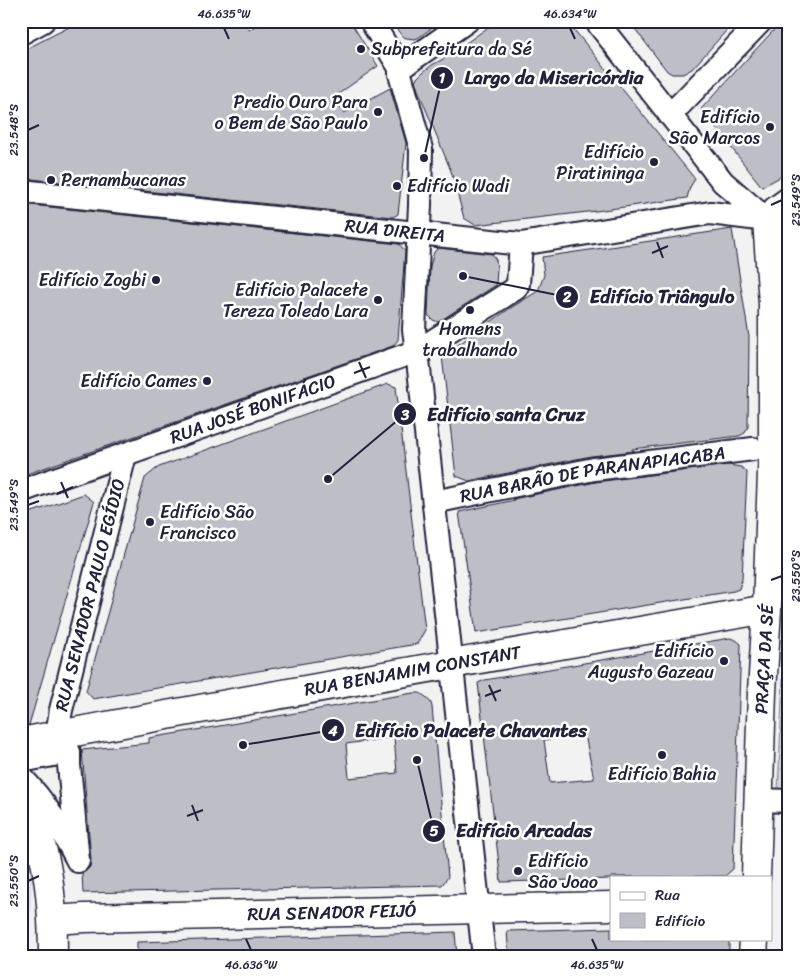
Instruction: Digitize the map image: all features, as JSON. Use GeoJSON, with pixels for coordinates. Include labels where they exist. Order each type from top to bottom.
{"type":"FeatureCollection","features":[{"type":"Feature","properties":{"kind":"main road","name":"PRAÇA DA SÉ"},"geometry":{"type":"LineString","coordinates":[[756,876],[773,446],[773,304],[778,224]]}},
{"type":"Feature","properties":{"kind":"main road","name":"RUA BENJAMIM CONSTANT"},"geometry":{"type":"LineString","coordinates":[[21,742],[198,708],[767,609]]}},
{"type":"Feature","properties":{"kind":"main road"},"geometry":{"type":"LineString","coordinates":[[21,802],[38,834],[43,852],[53,920],[53,957]]}},
{"type":"Feature","properties":{"kind":"main road","name":"RUA SENADOR FEIJÓ"},"geometry":{"type":"LineString","coordinates":[[53,920],[610,906]]}},
{"type":"Feature","properties":{"kind":"main road"},"geometry":{"type":"LineString","coordinates":[[753,957],[754,940]]}},
{"type":"Feature","properties":{"kind":"street"},"geometry":{"type":"LineString","coordinates":[[21,33],[43,21]]}},
{"type":"Feature","properties":{"kind":"street"},"geometry":{"type":"LineString","coordinates":[[371,21],[400,68],[400,74],[421,149],[414,330],[418,352],[484,957]]}},
{"type":"Feature","properties":{"kind":"street"},"geometry":{"type":"LineString","coordinates":[[400,68],[467,21]]}},
{"type":"Feature","properties":{"kind":"street"},"geometry":{"type":"LineString","coordinates":[[596,21],[724,182],[778,224]]}},
{"type":"Feature","properties":{"kind":"street"},"geometry":{"type":"LineString","coordinates":[[670,115],[761,21]]}},
{"type":"Feature","properties":{"kind":"street","name":"RUA DIREITA"},"geometry":{"type":"LineString","coordinates":[[21,191],[521,244],[710,213],[778,224]]}},
{"type":"Feature","properties":{"kind":"street"},"geometry":{"type":"LineString","coordinates":[[778,224],[775,208],[789,198]]}},
{"type":"Feature","properties":{"kind":"street","name":"RUA JOSÉ BONIFÁCIO"},"geometry":{"type":"LineString","coordinates":[[21,491],[418,352],[515,289],[518,284],[521,244]]}},
{"type":"Feature","properties":{"kind":"street","name":"RUA BARÃO DE PARANAPIACABA"},"geometry":{"type":"LineString","coordinates":[[434,502],[594,468],[753,449]]}},
{"type":"Feature","properties":{"kind":"street","name":"RUA SENADOR PAULO EGÍDIO"},"geometry":{"type":"LineString","coordinates":[[57,735],[61,710],[125,455]]}},
{"type":"Feature","properties":{"kind":"street"},"geometry":{"type":"LineString","coordinates":[[21,761],[69,752],[78,861],[48,808],[30,785],[21,777]]}},
{"type":"Feature","properties":{"kind":"street"},"geometry":{"type":"LineString","coordinates":[[759,800],[789,801]]}},
{"type":"Feature","properties":{"kind":"shaded area"},"geometry":{"type":"Polygon","coordinates":[[[21,866],[33,866],[28,957],[21,957],[21,866]]]}},
{"type":"Feature","properties":{"kind":"green space"},"geometry":{"type":"Polygon","coordinates":[[[789,542],[789,790],[778,790],[789,542]]]}},
{"type":"Feature","properties":{"kind":"building"},"geometry":{"type":"Polygon","coordinates":[[[81,21],[244,21],[249,30],[263,21],[350,21],[378,66],[334,97],[344,113],[390,88],[406,143],[398,214],[393,217],[21,178],[21,50],[81,21]]]}},
{"type":"Feature","properties":{"kind":"building"},"geometry":{"type":"Polygon","coordinates":[[[390,21],[441,21],[414,39],[403,37],[390,21]]]}},
{"type":"Feature","properties":{"kind":"building"},"geometry":{"type":"Polygon","coordinates":[[[497,21],[567,21],[695,179],[690,187],[687,198],[475,225],[464,218],[451,171],[415,80],[432,65],[497,21]]]}},
{"type":"Feature","properties":{"kind":"building"},"geometry":{"type":"Polygon","coordinates":[[[629,21],[735,21],[692,69],[683,74],[672,74],[667,71],[629,21]]]}},
{"type":"Feature","properties":{"kind":"building","name":"Edifício São Marcos"},"geometry":{"type":"Polygon","coordinates":[[[782,21],[789,21],[789,172],[762,187],[701,109],[782,21]]]}},
{"type":"Feature","properties":{"kind":"building"},"geometry":{"type":"Polygon","coordinates":[[[21,204],[399,244],[405,251],[398,340],[393,346],[21,476],[21,204]]]}},
{"type":"Feature","properties":{"kind":"building"},"geometry":{"type":"Polygon","coordinates":[[[732,229],[749,337],[748,427],[745,433],[739,436],[591,456],[469,481],[456,476],[442,356],[538,291],[544,275],[542,257],[732,229]]]}},
{"type":"Feature","properties":{"kind":"building"},"geometry":{"type":"Polygon","coordinates":[[[438,248],[492,254],[496,260],[497,268],[496,285],[438,322],[428,315],[430,266],[434,252],[438,248]]]}},
{"type":"Feature","properties":{"kind":"building"},"geometry":{"type":"Polygon","coordinates":[[[388,384],[396,387],[425,630],[417,644],[93,699],[86,691],[145,478],[159,467],[388,384]]]}},
{"type":"Feature","properties":{"kind":"building"},"geometry":{"type":"Polygon","coordinates":[[[728,465],[741,467],[747,472],[742,579],[739,589],[476,633],[459,512],[596,482],[728,465]]]}},
{"type":"Feature","properties":{"kind":"building"},"geometry":{"type":"Polygon","coordinates":[[[84,494],[94,502],[29,725],[21,726],[21,516],[84,494]]]}},
{"type":"Feature","properties":{"kind":"building"},"geometry":{"type":"Polygon","coordinates":[[[730,638],[736,640],[741,644],[733,869],[725,876],[610,876],[610,879],[501,882],[478,683],[485,680],[730,638]],[[585,735],[544,740],[550,783],[594,779],[585,735]]]}},
{"type":"Feature","properties":{"kind":"building"},"geometry":{"type":"Polygon","coordinates":[[[420,693],[426,697],[432,707],[448,877],[442,885],[83,893],[82,873],[90,867],[91,860],[82,750],[149,743],[149,738],[420,693]],[[394,737],[346,744],[349,778],[397,773],[394,737]]]}},
{"type":"Feature","properties":{"kind":"building"},"geometry":{"type":"Polygon","coordinates":[[[610,928],[610,940],[729,940],[729,957],[509,957],[507,931],[610,928]]]}},
{"type":"Feature","properties":{"kind":"building"},"geometry":{"type":"Polygon","coordinates":[[[455,932],[457,957],[137,957],[137,942],[455,932]]]}},
{"type":"Feature","properties":{"kind":"place","name":"Subprefeitura da Sé"},"geometry":{"type":"Point","coordinates":[361,49]}},
{"type":"Feature","properties":{"kind":"place","name":"Predio Ouro Para o Bem de São Paulo"},"geometry":{"type":"Point","coordinates":[378,112]}},
{"type":"Feature","properties":{"kind":"place","name":"Edifício São Marcos"},"geometry":{"type":"Point","coordinates":[770,127]}},
{"type":"Feature","properties":{"kind":"place","name":"Largo da Misericórdia"},"geometry":{"type":"Point","coordinates":[424,158]}},
{"type":"Feature","properties":{"kind":"place","name":"Edifício Piratininga"},"geometry":{"type":"Point","coordinates":[654,162]}},
{"type":"Feature","properties":{"kind":"place","name":"Pernambucanas"},"geometry":{"type":"Point","coordinates":[51,180]}},
{"type":"Feature","properties":{"kind":"place","name":"Edifício Wadi"},"geometry":{"type":"Point","coordinates":[397,186]}},
{"type":"Feature","properties":{"kind":"place","name":"Edifício Triângulo"},"geometry":{"type":"Point","coordinates":[463,276]}},
{"type":"Feature","properties":{"kind":"place","name":"Edifício Zogbi"},"geometry":{"type":"Point","coordinates":[156,280]}},
{"type":"Feature","properties":{"kind":"place","name":"Edifício Palacete Tereza Toledo Lara"},"geometry":{"type":"Point","coordinates":[378,300]}},
{"type":"Feature","properties":{"kind":"place","name":"Homens trabalhando"},"geometry":{"type":"Point","coordinates":[470,310]}},
{"type":"Feature","properties":{"kind":"place","name":"Edifício Cames"},"geometry":{"type":"Point","coordinates":[207,381]}},
{"type":"Feature","properties":{"kind":"place","name":"Edifício santa Cruz"},"geometry":{"type":"Point","coordinates":[328,479]}},
{"type":"Feature","properties":{"kind":"place","name":"Edifício São Francisco"},"geometry":{"type":"Point","coordinates":[150,522]}},
{"type":"Feature","properties":{"kind":"place","name":"Edifício Augusto Gazeau"},"geometry":{"type":"Point","coordinates":[724,661]}},
{"type":"Feature","properties":{"kind":"place","name":"Edifício Palacete Chavantes"},"geometry":{"type":"Point","coordinates":[243,745]}},
{"type":"Feature","properties":{"kind":"place","name":"Edifício Bahia"},"geometry":{"type":"Point","coordinates":[662,755]}},
{"type":"Feature","properties":{"kind":"place","name":"Edifício Arcadas"},"geometry":{"type":"Point","coordinates":[417,760]}},
{"type":"Feature","properties":{"kind":"place","name":"Edifício São Joao"},"geometry":{"type":"Point","coordinates":[518,871]}}]}
